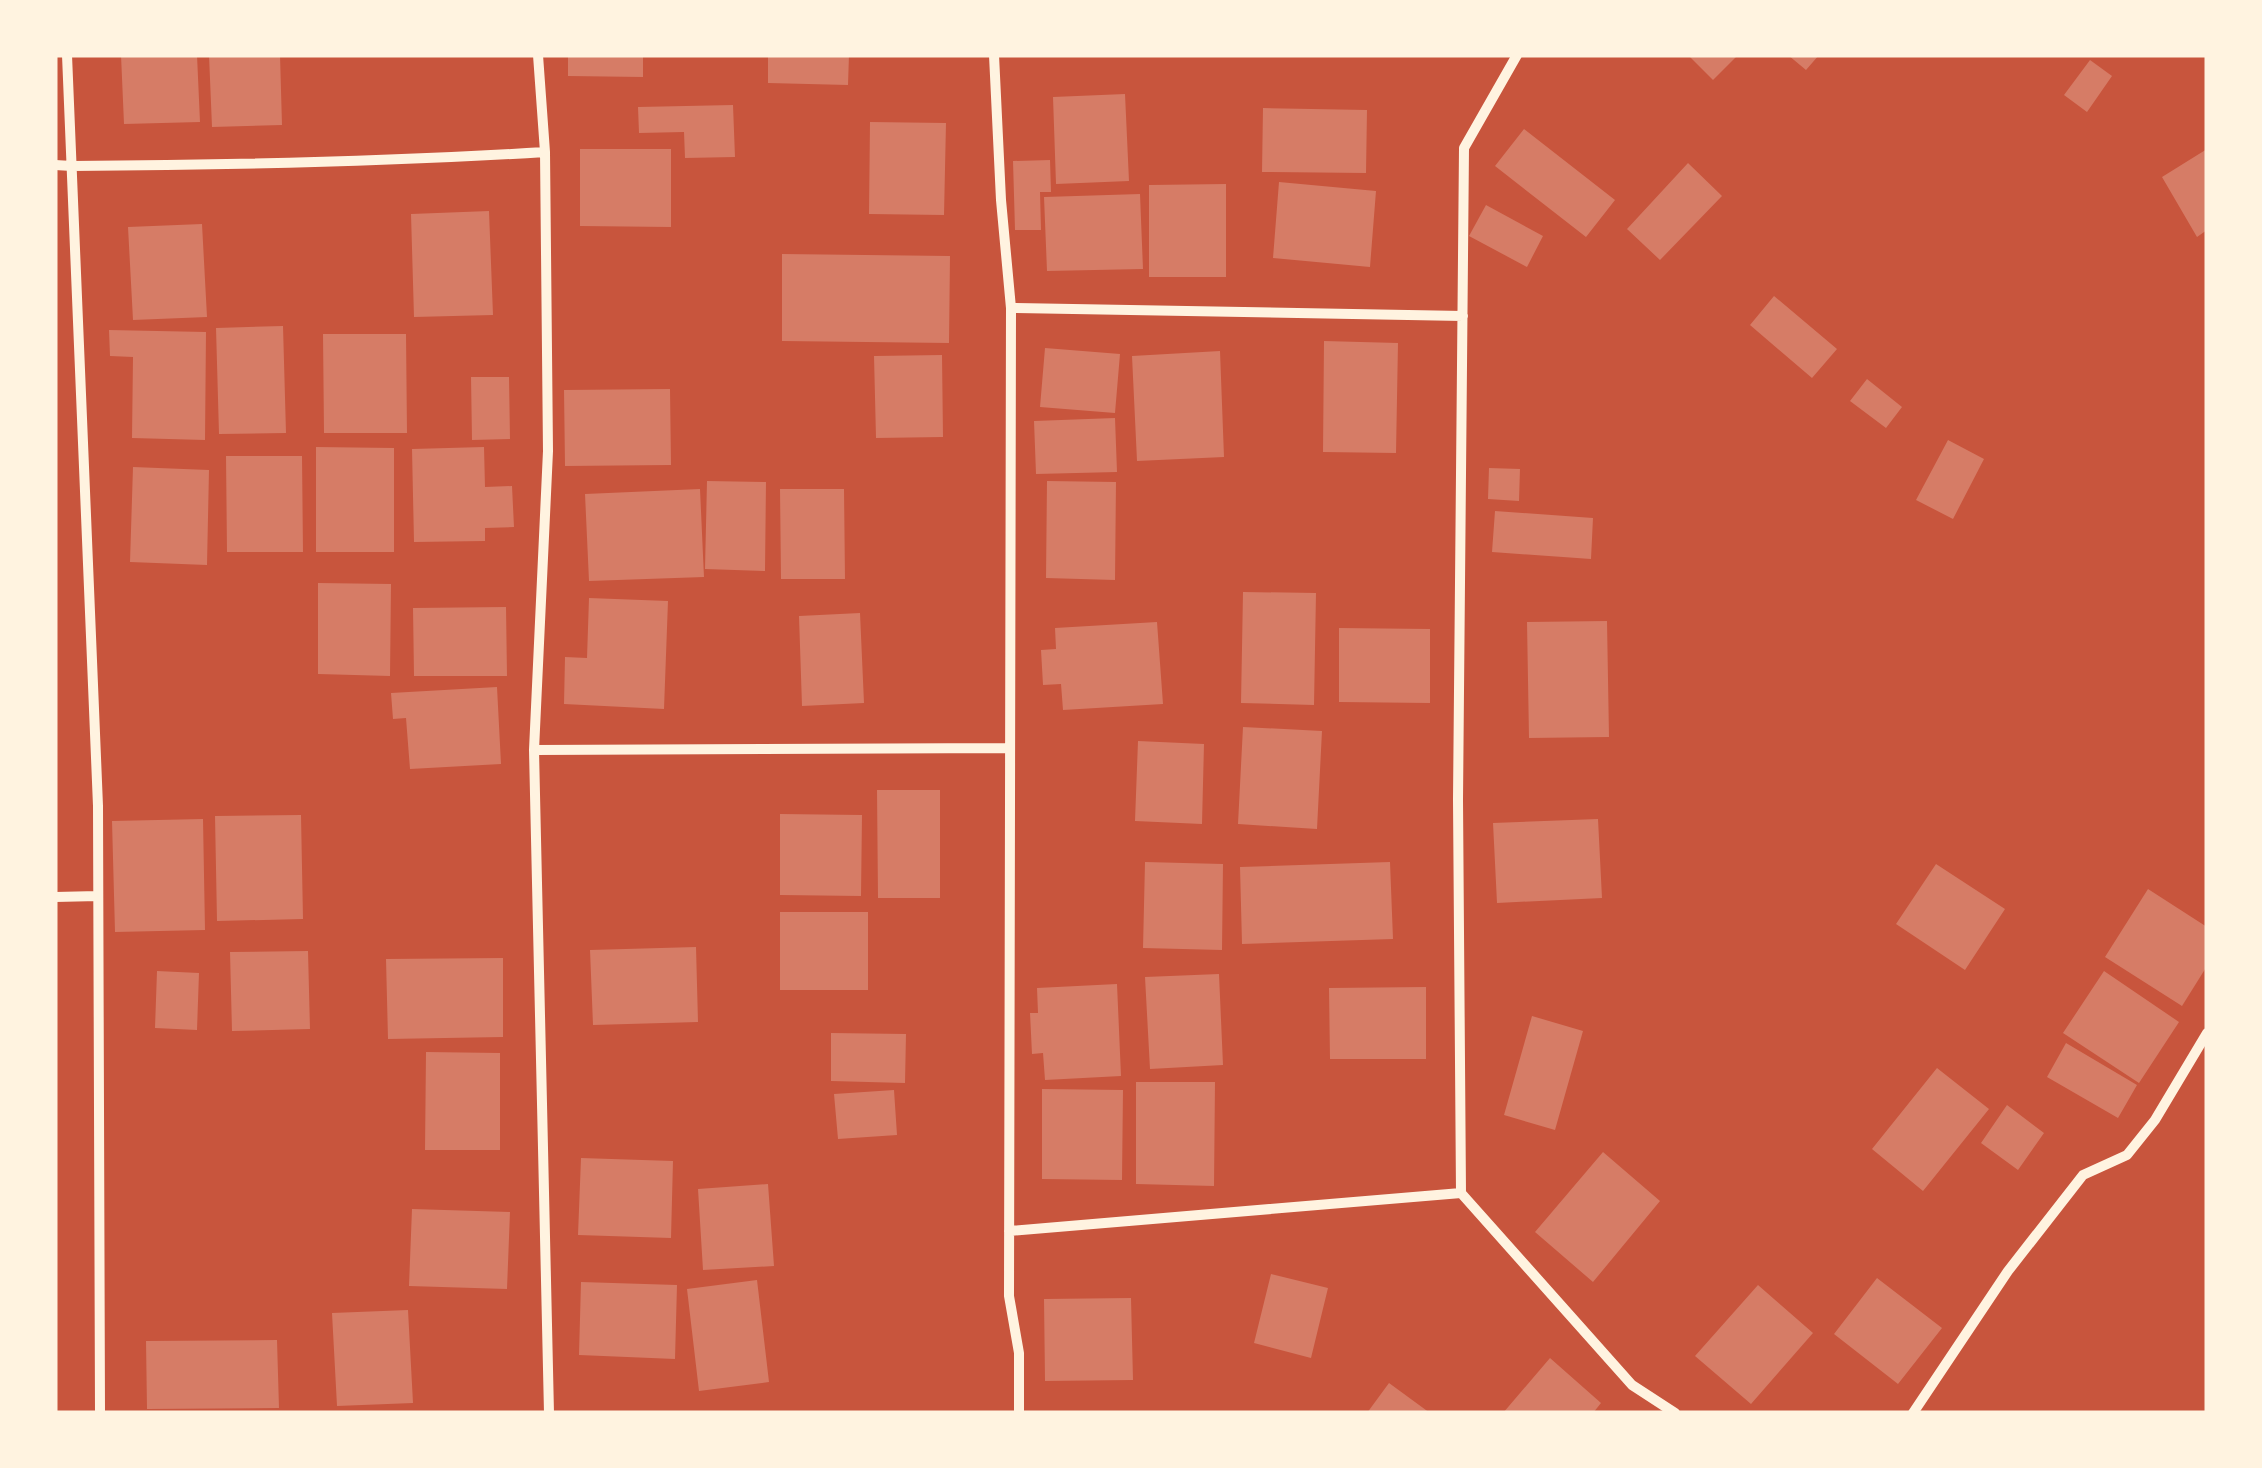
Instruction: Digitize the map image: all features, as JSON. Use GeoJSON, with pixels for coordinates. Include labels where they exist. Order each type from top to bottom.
{"type":"FeatureCollection","features":[{"type":"Feature","properties":{"kind":"street"},"geometry":{"type":"LineString","coordinates":[[67,55],[98,806],[100,1413]]}},
{"type":"Feature","properties":{"kind":"street"},"geometry":{"type":"LineString","coordinates":[[538,55],[545,152],[548,450],[534,750],[549,1413]]}},
{"type":"Feature","properties":{"kind":"street"},"geometry":{"type":"LineString","coordinates":[[994,55],[1011,308],[1009,1296],[1019,1354],[1018,1413]]}},
{"type":"Feature","properties":{"kind":"street"},"geometry":{"type":"LineString","coordinates":[[1517,55],[1464,148],[1458,800],[1461,1193],[1632,1384],[1674,1413]]}},
{"type":"Feature","properties":{"kind":"street"},"geometry":{"type":"LineString","coordinates":[[55,165],[404,161],[545,152]]}},
{"type":"Feature","properties":{"kind":"street"},"geometry":{"type":"LineString","coordinates":[[1011,308],[1463,316]]}},
{"type":"Feature","properties":{"kind":"street"},"geometry":{"type":"LineString","coordinates":[[534,750],[1010,748]]}},
{"type":"Feature","properties":{"kind":"street"},"geometry":{"type":"LineString","coordinates":[[55,897],[98,896]]}},
{"type":"Feature","properties":{"kind":"street"},"geometry":{"type":"LineString","coordinates":[[1913,1413],[2008,1271],[2082,1175],[2127,1155],[2155,1120],[2207,1033]]}},
{"type":"Feature","properties":{"kind":"street"},"geometry":{"type":"LineString","coordinates":[[1009,1231],[1461,1193]]}},
{"type":"Feature","properties":{"kind":"building"},"geometry":{"type":"Polygon","coordinates":[[[121,55],[197,55],[200,122],[124,124],[121,55]]]}},
{"type":"Feature","properties":{"kind":"building"},"geometry":{"type":"Polygon","coordinates":[[[209,55],[280,55],[282,125],[212,127],[209,55]]]}},
{"type":"Feature","properties":{"kind":"building"},"geometry":{"type":"Polygon","coordinates":[[[568,55],[643,55],[643,77],[568,76],[568,55]]]}},
{"type":"Feature","properties":{"kind":"building"},"geometry":{"type":"Polygon","coordinates":[[[768,55],[849,55],[848,85],[768,83],[768,55]]]}},
{"type":"Feature","properties":{"kind":"building"},"geometry":{"type":"Polygon","coordinates":[[[1688,55],[1738,55],[1713,80],[1688,55]]]}},
{"type":"Feature","properties":{"kind":"building"},"geometry":{"type":"Polygon","coordinates":[[[1788,55],[1819,55],[1806,70],[1788,55]]]}},
{"type":"Feature","properties":{"kind":"building"},"geometry":{"type":"Polygon","coordinates":[[[2090,60],[2112,76],[2087,112],[2064,95],[2090,60]]]}},
{"type":"Feature","properties":{"kind":"building"},"geometry":{"type":"Polygon","coordinates":[[[1125,94],[1129,181],[1056,184],[1053,97],[1125,94]]]}},
{"type":"Feature","properties":{"kind":"building"},"geometry":{"type":"Polygon","coordinates":[[[733,105],[735,157],[685,158],[684,132],[639,133],[638,107],[733,105]]]}},
{"type":"Feature","properties":{"kind":"building"},"geometry":{"type":"Polygon","coordinates":[[[1263,108],[1367,110],[1366,173],[1262,172],[1263,108]]]}},
{"type":"Feature","properties":{"kind":"building"},"geometry":{"type":"Polygon","coordinates":[[[870,122],[946,123],[944,215],[869,214],[870,122]]]}},
{"type":"Feature","properties":{"kind":"building"},"geometry":{"type":"Polygon","coordinates":[[[1524,129],[1615,200],[1586,237],[1495,166],[1524,129]]]}},
{"type":"Feature","properties":{"kind":"building"},"geometry":{"type":"Polygon","coordinates":[[[580,149],[671,149],[671,227],[580,226],[580,149]]]}},
{"type":"Feature","properties":{"kind":"building"},"geometry":{"type":"Polygon","coordinates":[[[2207,149],[2207,230],[2197,237],[2162,177],[2207,149]]]}},
{"type":"Feature","properties":{"kind":"building"},"geometry":{"type":"Polygon","coordinates":[[[1050,160],[1051,192],[1040,192],[1041,230],[1015,230],[1013,161],[1050,160]]]}},
{"type":"Feature","properties":{"kind":"building"},"geometry":{"type":"Polygon","coordinates":[[[1688,163],[1722,196],[1660,260],[1627,229],[1688,163]]]}},
{"type":"Feature","properties":{"kind":"building"},"geometry":{"type":"Polygon","coordinates":[[[1279,182],[1376,191],[1370,267],[1273,258],[1279,182]]]}},
{"type":"Feature","properties":{"kind":"building"},"geometry":{"type":"Polygon","coordinates":[[[1226,184],[1226,277],[1149,277],[1149,185],[1226,184]]]}},
{"type":"Feature","properties":{"kind":"building"},"geometry":{"type":"Polygon","coordinates":[[[1140,194],[1143,269],[1047,271],[1044,197],[1140,194]]]}},
{"type":"Feature","properties":{"kind":"building"},"geometry":{"type":"Polygon","coordinates":[[[1486,205],[1543,236],[1527,267],[1469,236],[1486,205]]]}},
{"type":"Feature","properties":{"kind":"building"},"geometry":{"type":"Polygon","coordinates":[[[489,211],[493,315],[414,317],[411,214],[489,211]]]}},
{"type":"Feature","properties":{"kind":"building"},"geometry":{"type":"Polygon","coordinates":[[[202,224],[207,317],[133,320],[128,227],[202,224]]]}},
{"type":"Feature","properties":{"kind":"building"},"geometry":{"type":"Polygon","coordinates":[[[782,254],[950,256],[949,343],[782,341],[782,254]]]}},
{"type":"Feature","properties":{"kind":"building"},"geometry":{"type":"Polygon","coordinates":[[[1774,296],[1837,349],[1812,378],[1750,325],[1774,296]]]}},
{"type":"Feature","properties":{"kind":"building"},"geometry":{"type":"Polygon","coordinates":[[[283,326],[286,433],[219,434],[216,328],[283,326]]]}},
{"type":"Feature","properties":{"kind":"building"},"geometry":{"type":"Polygon","coordinates":[[[109,330],[206,332],[205,440],[132,438],[133,357],[110,356],[109,330]]]}},
{"type":"Feature","properties":{"kind":"building"},"geometry":{"type":"Polygon","coordinates":[[[323,334],[406,334],[407,433],[324,433],[323,334]]]}},
{"type":"Feature","properties":{"kind":"building"},"geometry":{"type":"Polygon","coordinates":[[[1324,341],[1398,343],[1396,453],[1323,452],[1324,341]]]}},
{"type":"Feature","properties":{"kind":"building"},"geometry":{"type":"Polygon","coordinates":[[[1045,348],[1120,354],[1115,413],[1040,407],[1045,348]]]}},
{"type":"Feature","properties":{"kind":"building"},"geometry":{"type":"Polygon","coordinates":[[[1220,351],[1224,457],[1137,461],[1132,356],[1220,351]]]}},
{"type":"Feature","properties":{"kind":"building"},"geometry":{"type":"Polygon","coordinates":[[[942,355],[943,437],[876,438],[874,356],[942,355]]]}},
{"type":"Feature","properties":{"kind":"building"},"geometry":{"type":"Polygon","coordinates":[[[471,377],[509,377],[510,439],[472,440],[471,377]]]}},
{"type":"Feature","properties":{"kind":"building"},"geometry":{"type":"Polygon","coordinates":[[[1867,379],[1902,407],[1886,428],[1850,401],[1867,379]]]}},
{"type":"Feature","properties":{"kind":"building"},"geometry":{"type":"Polygon","coordinates":[[[670,389],[671,465],[565,466],[564,390],[670,389]]]}},
{"type":"Feature","properties":{"kind":"building"},"geometry":{"type":"Polygon","coordinates":[[[1115,418],[1117,472],[1036,474],[1034,421],[1115,418]]]}},
{"type":"Feature","properties":{"kind":"building"},"geometry":{"type":"Polygon","coordinates":[[[1948,440],[1984,459],[1953,519],[1916,500],[1948,440]]]}},
{"type":"Feature","properties":{"kind":"building"},"geometry":{"type":"Polygon","coordinates":[[[316,447],[394,448],[394,552],[316,552],[316,447]]]}},
{"type":"Feature","properties":{"kind":"building"},"geometry":{"type":"Polygon","coordinates":[[[484,447],[485,487],[512,486],[514,527],[485,528],[485,541],[414,542],[412,449],[484,447]]]}},
{"type":"Feature","properties":{"kind":"building"},"geometry":{"type":"Polygon","coordinates":[[[226,456],[302,456],[303,552],[227,552],[226,456]]]}},
{"type":"Feature","properties":{"kind":"building"},"geometry":{"type":"Polygon","coordinates":[[[133,467],[209,470],[207,565],[130,562],[133,467]]]}},
{"type":"Feature","properties":{"kind":"building"},"geometry":{"type":"Polygon","coordinates":[[[1489,468],[1520,469],[1519,501],[1488,499],[1489,468]]]}},
{"type":"Feature","properties":{"kind":"building"},"geometry":{"type":"Polygon","coordinates":[[[707,481],[766,482],[765,571],[705,569],[707,481]]]}},
{"type":"Feature","properties":{"kind":"building"},"geometry":{"type":"Polygon","coordinates":[[[1047,481],[1116,482],[1115,580],[1046,578],[1047,481]]]}},
{"type":"Feature","properties":{"kind":"building"},"geometry":{"type":"Polygon","coordinates":[[[700,489],[704,577],[589,581],[585,494],[700,489]]]}},
{"type":"Feature","properties":{"kind":"building"},"geometry":{"type":"Polygon","coordinates":[[[780,489],[844,489],[845,579],[781,579],[780,489]]]}},
{"type":"Feature","properties":{"kind":"building"},"geometry":{"type":"Polygon","coordinates":[[[1495,511],[1593,518],[1591,559],[1492,552],[1495,511]]]}},
{"type":"Feature","properties":{"kind":"building"},"geometry":{"type":"Polygon","coordinates":[[[318,583],[391,584],[390,676],[318,674],[318,583]]]}},
{"type":"Feature","properties":{"kind":"building"},"geometry":{"type":"Polygon","coordinates":[[[1243,592],[1316,593],[1314,705],[1241,703],[1243,592]]]}},
{"type":"Feature","properties":{"kind":"building"},"geometry":{"type":"Polygon","coordinates":[[[589,598],[668,601],[664,709],[564,704],[565,657],[587,658],[589,598]]]}},
{"type":"Feature","properties":{"kind":"building"},"geometry":{"type":"Polygon","coordinates":[[[506,607],[507,676],[414,676],[413,608],[506,607]]]}},
{"type":"Feature","properties":{"kind":"building"},"geometry":{"type":"Polygon","coordinates":[[[860,613],[864,703],[802,706],[799,616],[860,613]]]}},
{"type":"Feature","properties":{"kind":"building"},"geometry":{"type":"Polygon","coordinates":[[[1607,621],[1609,737],[1529,738],[1527,622],[1607,621]]]}},
{"type":"Feature","properties":{"kind":"building"},"geometry":{"type":"Polygon","coordinates":[[[1157,622],[1163,704],[1063,710],[1061,684],[1043,685],[1041,650],[1056,649],[1055,628],[1157,622]]]}},
{"type":"Feature","properties":{"kind":"building"},"geometry":{"type":"Polygon","coordinates":[[[1339,628],[1430,629],[1430,703],[1339,702],[1339,628]]]}},
{"type":"Feature","properties":{"kind":"building"},"geometry":{"type":"Polygon","coordinates":[[[497,687],[501,764],[410,769],[406,718],[393,719],[391,693],[497,687]]]}},
{"type":"Feature","properties":{"kind":"building"},"geometry":{"type":"Polygon","coordinates":[[[1243,727],[1322,731],[1317,829],[1238,824],[1243,727]]]}},
{"type":"Feature","properties":{"kind":"building"},"geometry":{"type":"Polygon","coordinates":[[[1138,741],[1204,744],[1202,824],[1135,821],[1138,741]]]}},
{"type":"Feature","properties":{"kind":"building"},"geometry":{"type":"Polygon","coordinates":[[[877,790],[940,790],[940,898],[878,898],[877,790]]]}},
{"type":"Feature","properties":{"kind":"building"},"geometry":{"type":"Polygon","coordinates":[[[780,814],[862,815],[861,896],[780,895],[780,814]]]}},
{"type":"Feature","properties":{"kind":"building"},"geometry":{"type":"Polygon","coordinates":[[[301,815],[303,919],[217,921],[215,816],[301,815]]]}},
{"type":"Feature","properties":{"kind":"building"},"geometry":{"type":"Polygon","coordinates":[[[203,819],[205,930],[115,932],[112,821],[203,819]]]}},
{"type":"Feature","properties":{"kind":"building"},"geometry":{"type":"Polygon","coordinates":[[[1598,819],[1602,898],[1497,903],[1493,823],[1598,819]]]}},
{"type":"Feature","properties":{"kind":"building"},"geometry":{"type":"Polygon","coordinates":[[[1145,862],[1223,864],[1222,950],[1143,948],[1145,862]]]}},
{"type":"Feature","properties":{"kind":"building"},"geometry":{"type":"Polygon","coordinates":[[[1390,862],[1393,939],[1242,944],[1240,867],[1390,862]]]}},
{"type":"Feature","properties":{"kind":"building"},"geometry":{"type":"Polygon","coordinates":[[[1936,864],[2005,909],[1965,970],[1896,924],[1936,864]]]}},
{"type":"Feature","properties":{"kind":"building"},"geometry":{"type":"Polygon","coordinates":[[[2148,889],[2207,927],[2207,966],[2182,1006],[2105,957],[2148,889]]]}},
{"type":"Feature","properties":{"kind":"building"},"geometry":{"type":"Polygon","coordinates":[[[780,912],[868,912],[868,990],[780,990],[780,912]]]}},
{"type":"Feature","properties":{"kind":"building"},"geometry":{"type":"Polygon","coordinates":[[[696,947],[698,1022],[593,1025],[590,950],[696,947]]]}},
{"type":"Feature","properties":{"kind":"building"},"geometry":{"type":"Polygon","coordinates":[[[308,951],[310,1029],[232,1031],[230,952],[308,951]]]}},
{"type":"Feature","properties":{"kind":"building"},"geometry":{"type":"Polygon","coordinates":[[[503,958],[503,1037],[388,1039],[386,959],[503,958]]]}},
{"type":"Feature","properties":{"kind":"building"},"geometry":{"type":"Polygon","coordinates":[[[157,971],[199,973],[197,1030],[155,1028],[157,971]]]}},
{"type":"Feature","properties":{"kind":"building"},"geometry":{"type":"Polygon","coordinates":[[[2104,971],[2179,1022],[2139,1083],[2063,1033],[2104,971]]]}},
{"type":"Feature","properties":{"kind":"building"},"geometry":{"type":"Polygon","coordinates":[[[1219,974],[1223,1065],[1150,1069],[1145,977],[1219,974]]]}},
{"type":"Feature","properties":{"kind":"building"},"geometry":{"type":"Polygon","coordinates":[[[1117,984],[1121,1076],[1045,1080],[1043,1053],[1032,1054],[1030,1013],[1038,1013],[1037,988],[1117,984]]]}},
{"type":"Feature","properties":{"kind":"building"},"geometry":{"type":"Polygon","coordinates":[[[1426,987],[1426,1059],[1330,1059],[1329,988],[1426,987]]]}},
{"type":"Feature","properties":{"kind":"building"},"geometry":{"type":"Polygon","coordinates":[[[1532,1016],[1583,1031],[1555,1130],[1504,1115],[1532,1016]]]}},
{"type":"Feature","properties":{"kind":"building"},"geometry":{"type":"Polygon","coordinates":[[[831,1033],[906,1034],[905,1083],[831,1081],[831,1033]]]}},
{"type":"Feature","properties":{"kind":"building"},"geometry":{"type":"Polygon","coordinates":[[[2066,1043],[2137,1085],[2118,1118],[2047,1077],[2066,1043]]]}},
{"type":"Feature","properties":{"kind":"building"},"geometry":{"type":"Polygon","coordinates":[[[426,1052],[500,1053],[500,1150],[425,1150],[426,1052]]]}},
{"type":"Feature","properties":{"kind":"building"},"geometry":{"type":"Polygon","coordinates":[[[1937,1068],[1989,1109],[1923,1191],[1872,1149],[1937,1068]]]}},
{"type":"Feature","properties":{"kind":"building"},"geometry":{"type":"Polygon","coordinates":[[[1136,1082],[1215,1082],[1214,1186],[1136,1184],[1136,1082]]]}},
{"type":"Feature","properties":{"kind":"building"},"geometry":{"type":"Polygon","coordinates":[[[1042,1089],[1123,1090],[1122,1180],[1042,1179],[1042,1089]]]}},
{"type":"Feature","properties":{"kind":"building"},"geometry":{"type":"Polygon","coordinates":[[[894,1090],[897,1135],[838,1139],[834,1094],[894,1090]]]}},
{"type":"Feature","properties":{"kind":"building"},"geometry":{"type":"Polygon","coordinates":[[[2007,1105],[2044,1133],[2018,1170],[1981,1143],[2007,1105]]]}},
{"type":"Feature","properties":{"kind":"building"},"geometry":{"type":"Polygon","coordinates":[[[1603,1152],[1660,1201],[1593,1282],[1535,1232],[1603,1152]]]}},
{"type":"Feature","properties":{"kind":"building"},"geometry":{"type":"Polygon","coordinates":[[[581,1158],[673,1161],[671,1238],[578,1235],[581,1158]]]}},
{"type":"Feature","properties":{"kind":"building"},"geometry":{"type":"Polygon","coordinates":[[[768,1184],[774,1266],[703,1270],[698,1189],[768,1184]]]}},
{"type":"Feature","properties":{"kind":"building"},"geometry":{"type":"Polygon","coordinates":[[[412,1209],[510,1212],[507,1289],[409,1286],[412,1209]]]}},
{"type":"Feature","properties":{"kind":"building"},"geometry":{"type":"Polygon","coordinates":[[[1271,1274],[1328,1288],[1311,1358],[1254,1343],[1271,1274]]]}},
{"type":"Feature","properties":{"kind":"building"},"geometry":{"type":"Polygon","coordinates":[[[1877,1278],[1942,1328],[1898,1384],[1834,1334],[1877,1278]]]}},
{"type":"Feature","properties":{"kind":"building"},"geometry":{"type":"Polygon","coordinates":[[[757,1280],[769,1382],[699,1391],[687,1289],[757,1280]]]}},
{"type":"Feature","properties":{"kind":"building"},"geometry":{"type":"Polygon","coordinates":[[[581,1282],[677,1285],[675,1359],[579,1355],[581,1282]]]}},
{"type":"Feature","properties":{"kind":"building"},"geometry":{"type":"Polygon","coordinates":[[[1758,1285],[1813,1333],[1751,1404],[1695,1356],[1758,1285]]]}},
{"type":"Feature","properties":{"kind":"building"},"geometry":{"type":"Polygon","coordinates":[[[1131,1298],[1133,1380],[1045,1381],[1044,1299],[1131,1298]]]}},
{"type":"Feature","properties":{"kind":"building"},"geometry":{"type":"Polygon","coordinates":[[[408,1310],[413,1403],[337,1406],[332,1313],[408,1310]]]}},
{"type":"Feature","properties":{"kind":"building"},"geometry":{"type":"Polygon","coordinates":[[[277,1340],[279,1408],[147,1409],[146,1341],[277,1340]]]}},
{"type":"Feature","properties":{"kind":"building"},"geometry":{"type":"Polygon","coordinates":[[[1550,1358],[1601,1403],[1593,1413],[1503,1413],[1550,1358]]]}},
{"type":"Feature","properties":{"kind":"building"},"geometry":{"type":"Polygon","coordinates":[[[1389,1383],[1430,1413],[1367,1413],[1389,1383]]]}}]}
